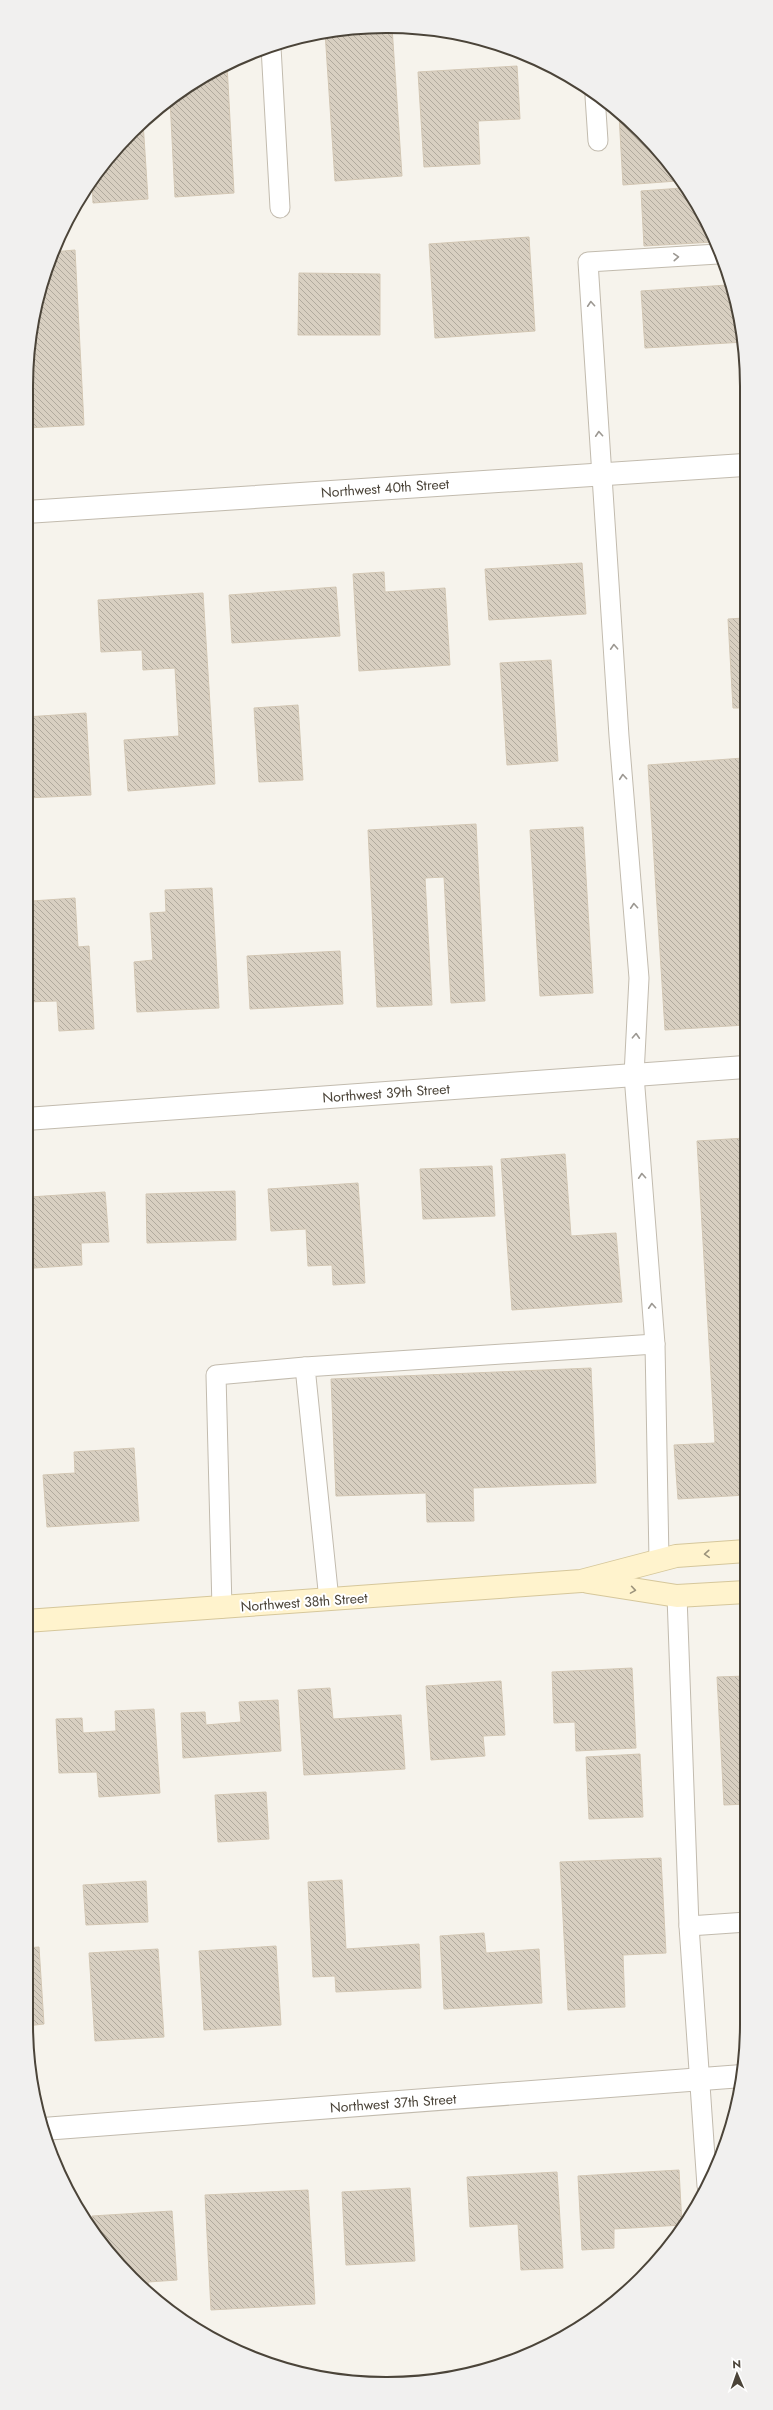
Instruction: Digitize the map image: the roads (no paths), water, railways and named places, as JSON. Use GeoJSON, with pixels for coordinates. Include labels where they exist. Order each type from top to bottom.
{"type":"FeatureCollection","features":[{"type":"Feature","properties":{"kind":"street","name":"Northwest 40th Street"},"geometry":{"type":"LineString","coordinates":[[33,512],[601,473],[740,465]]}},
{"type":"Feature","properties":{"kind":"street","name":"Northwest 39th Street"},"geometry":{"type":"LineString","coordinates":[[33,1118],[740,1067]]}},
{"type":"Feature","properties":{"kind":"street","name":"Northwest 38th Street"},"geometry":{"type":"LineString","coordinates":[[33,1621],[581,1581],[676,1556],[740,1551]]}},
{"type":"Feature","properties":{"kind":"street","name":"Northwest 38th Street"},"geometry":{"type":"LineString","coordinates":[[581,1581],[677,1596],[740,1592]]}},
{"type":"Feature","properties":{"kind":"street","name":"Northwest 37th Street"},"geometry":{"type":"LineString","coordinates":[[49,2129],[736,2077]]}},
{"type":"Feature","properties":{"kind":"lane"},"geometry":{"type":"LineString","coordinates":[[271,53],[280,208]]}},
{"type":"Feature","properties":{"kind":"lane"},"geometry":{"type":"LineString","coordinates":[[595,101],[598,141]]}},
{"type":"Feature","properties":{"kind":"lane"},"geometry":{"type":"LineString","coordinates":[[659,1560],[655,1344],[634,1075],[639,978],[619,736],[588,262],[714,254]]}},
{"type":"Feature","properties":{"kind":"lane"},"geometry":{"type":"LineString","coordinates":[[222,1608],[216,1375],[655,1344]]}},
{"type":"Feature","properties":{"kind":"lane"},"geometry":{"type":"LineString","coordinates":[[305,1368],[328,1600]]}},
{"type":"Feature","properties":{"kind":"lane"},"geometry":{"type":"LineString","coordinates":[[677,1596],[689,1926],[701,2080],[706,2175]]}},
{"type":"Feature","properties":{"kind":"lane"},"geometry":{"type":"LineString","coordinates":[[689,1926],[740,1922]]}}]}
